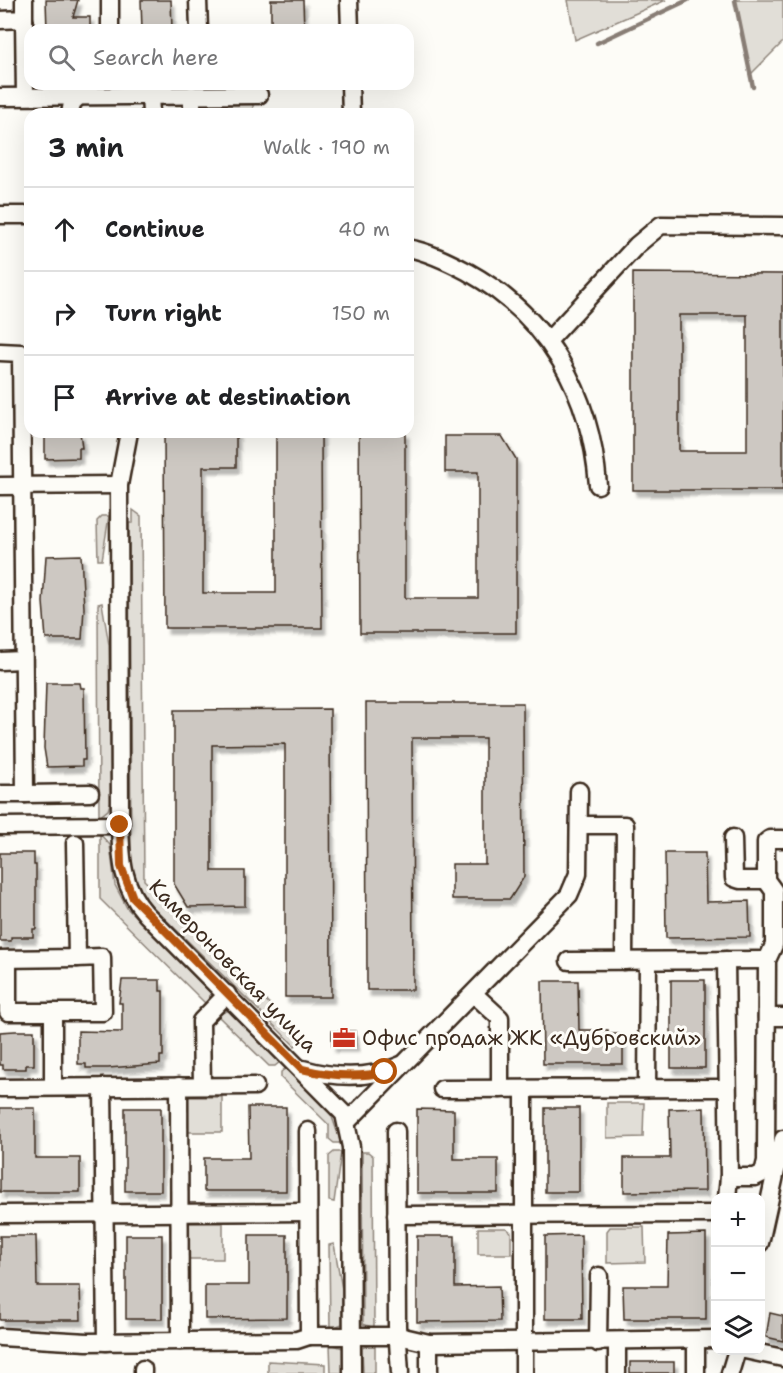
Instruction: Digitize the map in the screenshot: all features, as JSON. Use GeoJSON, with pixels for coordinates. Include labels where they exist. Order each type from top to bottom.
{"type":"FeatureCollection","features":[{"type":"Feature","properties":{"kind":"street"},"geometry":{"type":"LineString","coordinates":[[24,0],[24,24]]}},
{"type":"Feature","properties":{"kind":"street"},"geometry":{"type":"LineString","coordinates":[[110,0],[110,24]]}},
{"type":"Feature","properties":{"kind":"street"},"geometry":{"type":"LineString","coordinates":[[198,0],[199,24]]}},
{"type":"Feature","properties":{"kind":"street"},"geometry":{"type":"LineString","coordinates":[[349,0],[350,24]]}},
{"type":"Feature","properties":{"kind":"street"},"geometry":{"type":"LineString","coordinates":[[0,20],[24,19]]}},
{"type":"Feature","properties":{"kind":"street"},"geometry":{"type":"LineString","coordinates":[[25,90],[25,96]]}},
{"type":"Feature","properties":{"kind":"street"},"geometry":{"type":"LineString","coordinates":[[0,97],[80,95],[112,90],[150,95],[198,92],[259,95]]}},
{"type":"Feature","properties":{"kind":"street"},"geometry":{"type":"LineString","coordinates":[[350,90],[351,108]]}},
{"type":"Feature","properties":{"kind":"street"},"geometry":{"type":"LineString","coordinates":[[194,108],[198,92]]}},
{"type":"Feature","properties":{"kind":"street"},"geometry":{"type":"LineString","coordinates":[[71,108],[72,103],[80,95]]}},
{"type":"Feature","properties":{"kind":"street"},"geometry":{"type":"LineString","coordinates":[[150,95],[151,108]]}},
{"type":"Feature","properties":{"kind":"street"},"geometry":{"type":"LineString","coordinates":[[0,215],[24,215]]}},
{"type":"Feature","properties":{"kind":"street"},"geometry":{"type":"LineString","coordinates":[[548,341],[637,245],[661,225],[783,226]]}},
{"type":"Feature","properties":{"kind":"street"},"geometry":{"type":"LineString","coordinates":[[414,250],[450,262],[488,283],[541,331],[572,380],[590,426],[598,484]]}},
{"type":"Feature","properties":{"kind":"street"},"geometry":{"type":"LineString","coordinates":[[0,352],[21,353],[25,794]]}},
{"type":"Feature","properties":{"kind":"street","name":"Камероновская улица"},"geometry":{"type":"LineString","coordinates":[[128,438],[119,485],[121,866],[133,898],[339,1107],[347,1122],[351,1148],[352,1373]]}},
{"type":"Feature","properties":{"kind":"street"},"geometry":{"type":"LineString","coordinates":[[0,486],[119,485]]}},
{"type":"Feature","properties":{"kind":"street"},"geometry":{"type":"LineString","coordinates":[[0,661],[22,660]]}},
{"type":"Feature","properties":{"kind":"street"},"geometry":{"type":"LineString","coordinates":[[347,1122],[569,895],[578,874],[579,791]]}},
{"type":"Feature","properties":{"kind":"street"},"geometry":{"type":"LineString","coordinates":[[0,794],[90,793]]}},
{"type":"Feature","properties":{"kind":"street"},"geometry":{"type":"LineString","coordinates":[[0,826],[120,825]]}},
{"type":"Feature","properties":{"kind":"street"},"geometry":{"type":"LineString","coordinates":[[579,825],[625,825],[624,961]]}},
{"type":"Feature","properties":{"kind":"street"},"geometry":{"type":"LineString","coordinates":[[733,838],[734,878],[765,880]]}},
{"type":"Feature","properties":{"kind":"street"},"geometry":{"type":"LineString","coordinates":[[729,1177],[755,1177],[763,1173],[766,1161],[775,1017],[767,960],[774,945],[774,891],[765,880],[766,842],[770,839],[783,838]]}},
{"type":"Feature","properties":{"kind":"street"},"geometry":{"type":"LineString","coordinates":[[75,843],[77,958]]}},
{"type":"Feature","properties":{"kind":"street"},"geometry":{"type":"LineString","coordinates":[[102,957],[103,1012],[8,1012],[4,959],[102,957]]}},
{"type":"Feature","properties":{"kind":"street"},"geometry":{"type":"LineString","coordinates":[[647,1088],[648,960]]}},
{"type":"Feature","properties":{"kind":"street"},"geometry":{"type":"LineString","coordinates":[[726,960],[727,1193]]}},
{"type":"Feature","properties":{"kind":"street"},"geometry":{"type":"LineString","coordinates":[[569,961],[767,960]]}},
{"type":"Feature","properties":{"kind":"street"},"geometry":{"type":"LineString","coordinates":[[201,1086],[201,1021],[227,994]]}},
{"type":"Feature","properties":{"kind":"street"},"geometry":{"type":"LineString","coordinates":[[474,994],[500,1018],[500,1089]]}},
{"type":"Feature","properties":{"kind":"street"},"geometry":{"type":"LineString","coordinates":[[53,1012],[53,1087]]}},
{"type":"Feature","properties":{"kind":"street"},"geometry":{"type":"LineString","coordinates":[[302,1069],[334,1075],[368,1075],[385,1072],[407,1062]]}},
{"type":"Feature","properties":{"kind":"street"},"geometry":{"type":"LineString","coordinates":[[179,1086],[180,1341]]}},
{"type":"Feature","properties":{"kind":"street"},"geometry":{"type":"LineString","coordinates":[[0,1088],[255,1086]]}},
{"type":"Feature","properties":{"kind":"street"},"geometry":{"type":"LineString","coordinates":[[103,1087],[106,1342]]}},
{"type":"Feature","properties":{"kind":"street"},"geometry":{"type":"LineString","coordinates":[[442,1089],[726,1088]]}},
{"type":"Feature","properties":{"kind":"street"},"geometry":{"type":"LineString","coordinates":[[524,1089],[524,1373]]}},
{"type":"Feature","properties":{"kind":"street"},"geometry":{"type":"LineString","coordinates":[[308,1131],[309,1336]]}},
{"type":"Feature","properties":{"kind":"street"},"geometry":{"type":"LineString","coordinates":[[396,1131],[400,1373]]}},
{"type":"Feature","properties":{"kind":"street"},"geometry":{"type":"LineString","coordinates":[[765,1233],[775,1214],[783,1138]]}},
{"type":"Feature","properties":{"kind":"street"},"geometry":{"type":"LineString","coordinates":[[0,1214],[308,1212]]}},
{"type":"Feature","properties":{"kind":"street"},"geometry":{"type":"LineString","coordinates":[[396,1215],[711,1214]]}},
{"type":"Feature","properties":{"kind":"street"},"geometry":{"type":"LineString","coordinates":[[598,1343],[599,1276]]}},
{"type":"Feature","properties":{"kind":"street"},"geometry":{"type":"LineString","coordinates":[[0,1337],[106,1342],[297,1340],[309,1336],[399,1336],[429,1343],[696,1342],[711,1340]]}},
{"type":"Feature","properties":{"kind":"street"},"geometry":{"type":"LineString","coordinates":[[616,1342],[617,1373]]}},
{"type":"Feature","properties":{"kind":"street"},"geometry":{"type":"LineString","coordinates":[[696,1342],[696,1373]]}},
{"type":"Feature","properties":{"kind":"street"},"geometry":{"type":"LineString","coordinates":[[429,1343],[429,1373]]}},
{"type":"Feature","properties":{"kind":"street"},"geometry":{"type":"LineString","coordinates":[[765,1354],[783,1358]]}},
{"type":"Feature","properties":{"kind":"street"},"geometry":{"type":"LineString","coordinates":[[730,1373],[735,1355]]}},
{"type":"Feature","properties":{"kind":"shaded area"},"geometry":{"type":"Polygon","coordinates":[[[568,0],[666,0],[575,40],[568,0]]]}},
{"type":"Feature","properties":{"kind":"shaded area"},"geometry":{"type":"Polygon","coordinates":[[[735,0],[783,0],[783,42],[750,75],[735,0]]]}},
{"type":"Feature","properties":{"kind":"shaded area"},"geometry":{"type":"Polygon","coordinates":[[[200,99],[253,99],[253,108],[200,108],[200,99]]]}},
{"type":"Feature","properties":{"kind":"shaded area"},"geometry":{"type":"Polygon","coordinates":[[[133,510],[141,516],[144,880],[300,1034],[300,1041],[295,1046],[152,906],[135,879],[131,859],[129,523],[133,523],[133,510]]]}},
{"type":"Feature","properties":{"kind":"shaded area"},"geometry":{"type":"Polygon","coordinates":[[[102,516],[109,516],[102,560],[98,560],[97,521],[102,516]]]}},
{"type":"Feature","properties":{"kind":"shaded area"},"geometry":{"type":"Polygon","coordinates":[[[102,603],[109,645],[111,801],[108,810],[99,817],[98,604],[102,603]]]}},
{"type":"Feature","properties":{"kind":"shaded area"},"geometry":{"type":"Polygon","coordinates":[[[100,834],[110,845],[115,885],[127,908],[211,993],[206,1004],[100,899],[100,834]]]}},
{"type":"Feature","properties":{"kind":"shaded area"},"geometry":{"type":"Polygon","coordinates":[[[229,1010],[281,1061],[275,1066],[269,1066],[217,1015],[229,1010]]]}},
{"type":"Feature","properties":{"kind":"shaded area"},"geometry":{"type":"Polygon","coordinates":[[[287,1067],[330,1111],[341,1143],[334,1143],[329,1139],[329,1125],[281,1078],[281,1072],[287,1067]]]}},
{"type":"Feature","properties":{"kind":"shaded area"},"geometry":{"type":"Polygon","coordinates":[[[186,1097],[222,1097],[222,1132],[186,1132],[186,1097]]]}},
{"type":"Feature","properties":{"kind":"shaded area"},"geometry":{"type":"Polygon","coordinates":[[[607,1103],[644,1103],[643,1137],[607,1138],[607,1103]]]}},
{"type":"Feature","properties":{"kind":"shaded area"},"geometry":{"type":"Polygon","coordinates":[[[334,1152],[341,1152],[334,1202],[329,1201],[329,1156],[334,1152]]]}},
{"type":"Feature","properties":{"kind":"shaded area"},"geometry":{"type":"Polygon","coordinates":[[[362,1152],[368,1152],[373,1156],[374,1328],[363,1324],[362,1152]]]}},
{"type":"Feature","properties":{"kind":"shaded area"},"geometry":{"type":"Polygon","coordinates":[[[187,1223],[223,1223],[223,1259],[187,1259],[187,1223]]]}},
{"type":"Feature","properties":{"kind":"shaded area"},"geometry":{"type":"Polygon","coordinates":[[[610,1227],[644,1227],[645,1262],[607,1263],[607,1231],[610,1227]]]}},
{"type":"Feature","properties":{"kind":"shaded area"},"geometry":{"type":"Polygon","coordinates":[[[478,1228],[506,1228],[511,1232],[511,1254],[478,1254],[478,1228]]]}},
{"type":"Feature","properties":{"kind":"shaded area"},"geometry":{"type":"Polygon","coordinates":[[[334,1244],[342,1289],[342,1324],[330,1329],[329,1245],[334,1244]]]}},
{"type":"Feature","properties":{"kind":"shaded area"},"geometry":{"type":"Polygon","coordinates":[[[375,1343],[375,1373],[363,1373],[362,1348],[375,1343]]]}},
{"type":"Feature","properties":{"kind":"shaded area"},"geometry":{"type":"Polygon","coordinates":[[[330,1344],[343,1348],[343,1373],[331,1373],[330,1344]]]}},
{"type":"Feature","properties":{"kind":"shaded area"},"geometry":{"type":"Polygon","coordinates":[[[268,1361],[325,1364],[325,1373],[268,1373],[268,1361]]]}},
{"type":"Feature","properties":{"kind":"building"},"geometry":{"type":"Polygon","coordinates":[[[46,0],[78,0],[73,17],[90,17],[90,24],[47,24],[46,0]]]}},
{"type":"Feature","properties":{"kind":"building"},"geometry":{"type":"Polygon","coordinates":[[[141,0],[171,0],[172,24],[142,24],[141,0]]]}},
{"type":"Feature","properties":{"kind":"building"},"geometry":{"type":"Polygon","coordinates":[[[271,0],[303,0],[304,24],[271,24],[271,0]]]}},
{"type":"Feature","properties":{"kind":"building"},"geometry":{"type":"Polygon","coordinates":[[[633,273],[783,274],[783,490],[633,490],[633,273]],[[679,315],[679,451],[747,451],[747,315],[679,315]]]}},
{"type":"Feature","properties":{"kind":"building"},"geometry":{"type":"Polygon","coordinates":[[[445,436],[502,436],[516,459],[516,633],[360,633],[359,438],[405,438],[405,598],[478,598],[478,472],[445,472],[445,436]]]}},
{"type":"Feature","properties":{"kind":"building"},"geometry":{"type":"Polygon","coordinates":[[[45,438],[81,438],[82,448],[79,448],[79,458],[45,459],[45,438]]]}},
{"type":"Feature","properties":{"kind":"building"},"geometry":{"type":"Polygon","coordinates":[[[164,438],[236,438],[236,467],[203,467],[203,593],[276,593],[276,438],[321,438],[322,628],[165,628],[164,438]]]}},
{"type":"Feature","properties":{"kind":"building"},"geometry":{"type":"Polygon","coordinates":[[[81,555],[84,608],[82,639],[46,639],[43,602],[46,556],[81,555]]]}},
{"type":"Feature","properties":{"kind":"building"},"geometry":{"type":"Polygon","coordinates":[[[46,683],[80,683],[81,688],[84,688],[85,760],[82,760],[82,766],[47,767],[44,748],[46,683]]]}},
{"type":"Feature","properties":{"kind":"building"},"geometry":{"type":"Polygon","coordinates":[[[366,703],[523,703],[524,877],[510,899],[452,899],[452,864],[485,864],[485,738],[412,738],[413,990],[367,990],[366,703]]]}},
{"type":"Feature","properties":{"kind":"building"},"geometry":{"type":"Polygon","coordinates":[[[330,709],[331,997],[285,997],[285,744],[212,745],[212,871],[245,871],[245,906],[188,907],[174,884],[174,710],[330,709]]]}},
{"type":"Feature","properties":{"kind":"building"},"geometry":{"type":"Polygon","coordinates":[[[0,853],[34,853],[36,929],[33,929],[33,937],[11,937],[11,941],[0,941],[0,853]]]}},
{"type":"Feature","properties":{"kind":"building"},"geometry":{"type":"Polygon","coordinates":[[[665,853],[705,853],[706,902],[749,901],[750,937],[666,938],[665,853]]]}},
{"type":"Feature","properties":{"kind":"building"},"geometry":{"type":"Polygon","coordinates":[[[122,980],[160,980],[160,991],[163,991],[163,1056],[160,1056],[160,1064],[86,1068],[86,1064],[78,1064],[78,1031],[122,1032],[122,1003],[119,1003],[122,980]]]}},
{"type":"Feature","properties":{"kind":"building"},"geometry":{"type":"Polygon","coordinates":[[[671,980],[705,980],[705,1068],[671,1068],[671,980]]]}},
{"type":"Feature","properties":{"kind":"building"},"geometry":{"type":"Polygon","coordinates":[[[542,981],[578,981],[579,1030],[608,1030],[608,1034],[623,1034],[623,1064],[543,1064],[542,981]]]}},
{"type":"Feature","properties":{"kind":"building"},"geometry":{"type":"Polygon","coordinates":[[[34,1031],[34,1065],[26,1065],[26,1069],[3,1069],[3,1065],[0,1065],[0,1032],[34,1031]]]}},
{"type":"Feature","properties":{"kind":"building","name":"Офис продаж ЖК «Дубровский»"},"geometry":{"type":"Polygon","coordinates":[[[332,1031],[355,1031],[355,1046],[332,1046],[332,1031]]]}},
{"type":"Feature","properties":{"kind":"building"},"geometry":{"type":"Polygon","coordinates":[[[248,1107],[286,1107],[286,1191],[204,1191],[204,1158],[249,1158],[248,1107]]]}},
{"type":"Feature","properties":{"kind":"building"},"geometry":{"type":"Polygon","coordinates":[[[0,1108],[35,1108],[35,1158],[80,1158],[80,1192],[0,1192],[0,1108]]]}},
{"type":"Feature","properties":{"kind":"building"},"geometry":{"type":"Polygon","coordinates":[[[125,1108],[161,1108],[161,1191],[125,1191],[125,1108]]]}},
{"type":"Feature","properties":{"kind":"building"},"geometry":{"type":"Polygon","coordinates":[[[545,1108],[579,1108],[579,1192],[545,1192],[545,1108]]]}},
{"type":"Feature","properties":{"kind":"building"},"geometry":{"type":"Polygon","coordinates":[[[704,1108],[705,1191],[624,1192],[624,1158],[670,1158],[669,1109],[704,1108]]]}},
{"type":"Feature","properties":{"kind":"building"},"geometry":{"type":"Polygon","coordinates":[[[417,1109],[454,1110],[454,1159],[498,1159],[498,1193],[417,1193],[417,1109]]]}},
{"type":"Feature","properties":{"kind":"building"},"geometry":{"type":"Polygon","coordinates":[[[706,1234],[706,1319],[624,1319],[623,1286],[667,1286],[668,1235],[706,1234]]]}},
{"type":"Feature","properties":{"kind":"building"},"geometry":{"type":"Polygon","coordinates":[[[126,1235],[162,1235],[162,1319],[126,1319],[126,1235]]]}},
{"type":"Feature","properties":{"kind":"building"},"geometry":{"type":"Polygon","coordinates":[[[249,1235],[287,1235],[287,1318],[205,1319],[205,1285],[249,1285],[249,1235]]]}},
{"type":"Feature","properties":{"kind":"building"},"geometry":{"type":"Polygon","coordinates":[[[581,1235],[582,1319],[545,1319],[545,1236],[581,1235]]]}},
{"type":"Feature","properties":{"kind":"building"},"geometry":{"type":"Polygon","coordinates":[[[0,1236],[36,1236],[37,1286],[80,1286],[81,1320],[0,1320],[0,1236]]]}},
{"type":"Feature","properties":{"kind":"building"},"geometry":{"type":"Polygon","coordinates":[[[417,1236],[455,1236],[455,1287],[499,1286],[500,1321],[417,1322],[417,1236]]]}},
{"type":"Feature","properties":{"kind":"building"},"geometry":{"type":"Polygon","coordinates":[[[770,1313],[783,1316],[783,1341],[766,1337],[770,1313]]]}},
{"type":"Feature","properties":{"kind":"building"},"geometry":{"type":"Polygon","coordinates":[[[630,1362],[674,1362],[674,1373],[630,1373],[630,1362]]]}},
{"type":"Feature","properties":{"kind":"waterway"},"geometry":{"type":"LineString","coordinates":[[597,43],[688,0]]}},
{"type":"Feature","properties":{"kind":"waterway"},"geometry":{"type":"LineString","coordinates":[[735,0],[753,87]]}},
{"type":"Feature","properties":{"kind":"place","name":"Офис продаж ЖК «Дубровский»"},"geometry":{"type":"Point","coordinates":[344,1038]}},
{"type":"Feature","properties":{"kind":"route"},"geometry":{"type":"LineString","coordinates":[[120,825],[121,866],[133,898],[146,914],[302,1069],[334,1075],[368,1075],[385,1072]]}}]}
